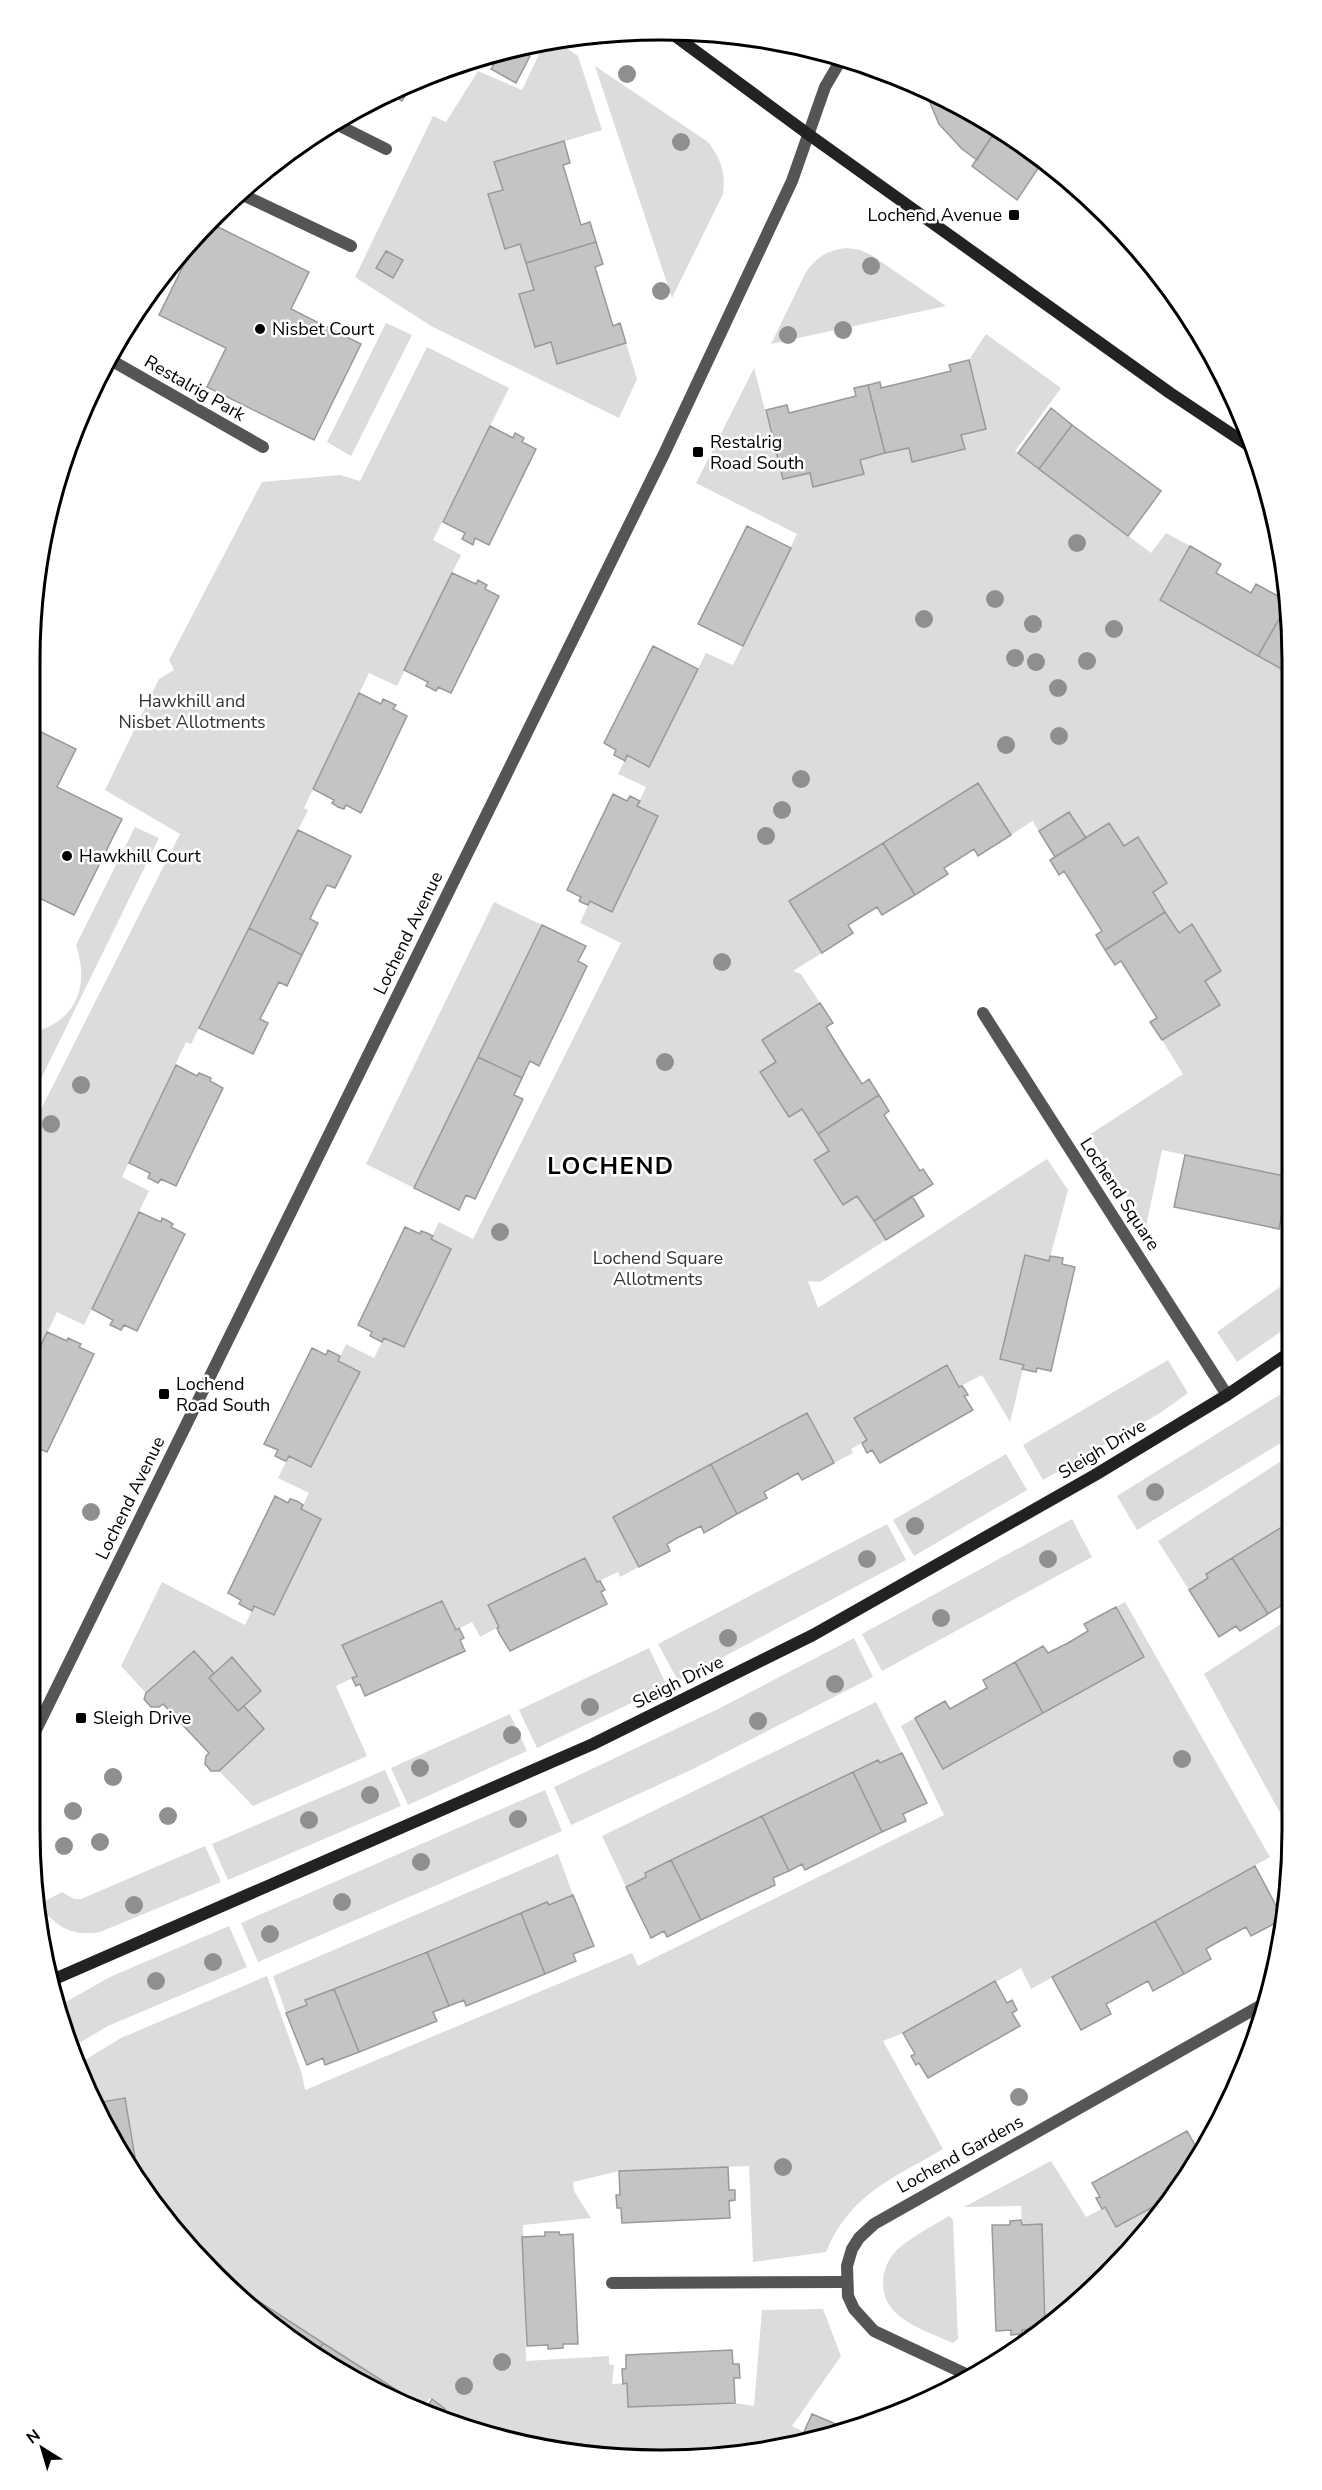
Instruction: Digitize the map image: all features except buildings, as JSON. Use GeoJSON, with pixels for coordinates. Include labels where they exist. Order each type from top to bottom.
{"type":"FeatureCollection","features":[{"type":"Feature","properties":{"kind":"street"},"geometry":{"type":"LineString","coordinates":[[682,41],[1160,386],[1240,440]]}},
{"type":"Feature","properties":{"kind":"street","name":"Lochend Avenue"},"geometry":{"type":"LineString","coordinates":[[40,1722],[664,454],[792,181],[825,87],[837,66]]}},
{"type":"Feature","properties":{"kind":"street"},"geometry":{"type":"LineString","coordinates":[[344,128],[386,149]]}},
{"type":"Feature","properties":{"kind":"street"},"geometry":{"type":"LineString","coordinates":[[248,197],[351,246]]}},
{"type":"Feature","properties":{"kind":"street","name":"Restalrig Park"},"geometry":{"type":"LineString","coordinates":[[117,364],[263,447]]}},
{"type":"Feature","properties":{"kind":"street","name":"Lochend Square"},"geometry":{"type":"LineString","coordinates":[[983,1014],[1227,1395]]}},
{"type":"Feature","properties":{"kind":"street","name":"Sleigh Drive"},"geometry":{"type":"LineString","coordinates":[[59,1977],[583,1749],[802,1640],[1095,1475],[1227,1395],[1282,1358]]}},
{"type":"Feature","properties":{"kind":"street","name":"Lochend Gardens"},"geometry":{"type":"LineString","coordinates":[[961,2372],[873,2331],[854,2309],[848,2296],[847,2266],[859,2238],[874,2223],[1254,2009]]}},
{"type":"Feature","properties":{"kind":"street"},"geometry":{"type":"LineString","coordinates":[[612,2283],[846,2282]]}},
{"type":"Feature","properties":{"kind":"green space"},"geometry":{"type":"Polygon","coordinates":[[[566,48],[578,56],[602,130],[495,162],[503,190],[488,195],[505,248],[520,244],[557,363],[626,343],[637,379],[619,418],[431,326],[355,277],[433,116],[446,122],[478,71],[522,90],[540,52],[566,48]]]}},
{"type":"Feature","properties":{"kind":"green space"},"geometry":{"type":"Polygon","coordinates":[[[595,66],[708,142],[722,167],[723,194],[672,298],[595,66]]]}},
{"type":"Feature","properties":{"kind":"green space"},"geometry":{"type":"Polygon","coordinates":[[[847,248],[871,255],[946,306],[771,344],[810,266],[824,255],[847,248]]]}},
{"type":"Feature","properties":{"kind":"green space"},"geometry":{"type":"Polygon","coordinates":[[[386,323],[412,335],[351,456],[327,442],[386,323]]]}},
{"type":"Feature","properties":{"kind":"green space","name":"Lochend Square Allotments"},"geometry":{"type":"Polygon","coordinates":[[[986,334],[1061,388],[1015,451],[1151,553],[1166,533],[1190,546],[1160,600],[1282,669],[1282,1176],[1162,1150],[1146,1226],[1089,1135],[1183,1074],[1162,1040],[1220,1005],[1205,981],[1221,971],[1192,925],[1179,933],[1153,892],[1167,883],[1139,837],[1124,846],[1086,838],[1069,812],[1039,831],[1034,820],[1011,835],[978,783],[789,901],[822,953],[793,971],[801,974],[820,1003],[762,1040],[776,1062],[760,1072],[789,1117],[802,1109],[829,1151],[814,1160],[842,1205],[857,1196],[886,1240],[820,1282],[808,1281],[818,1308],[1047,1159],[1068,1190],[1049,1261],[1025,1255],[1000,1359],[1024,1365],[1010,1422],[982,1375],[959,1387],[947,1366],[854,1418],[867,1440],[851,1449],[853,1453],[834,1463],[807,1413],[613,1517],[639,1567],[620,1577],[618,1572],[597,1582],[585,1558],[497,1628],[480,1637],[472,1622],[456,1630],[442,1601],[343,1645],[357,1676],[336,1686],[367,1756],[253,1806],[219,1771],[264,1729],[244,1706],[261,1691],[232,1658],[214,1673],[194,1651],[146,1693],[121,1666],[162,1582],[245,1625],[254,1606],[274,1615],[321,1519],[301,1509],[309,1493],[278,1478],[289,1456],[312,1467],[360,1372],[338,1361],[346,1344],[374,1358],[384,1338],[404,1347],[451,1249],[431,1239],[439,1222],[473,1239],[621,943],[580,923],[590,901],[612,912],[658,816],[637,806],[646,787],[618,774],[627,755],[649,766],[706,653],[733,665],[797,534],[696,483],[754,368],[783,479],[810,473],[864,473],[860,460],[909,448],[913,462],[964,449],[961,435],[986,429],[969,360],[986,334]]]}},
{"type":"Feature","properties":{"kind":"green space","name":"Hawkhill and Nisbet Allotments"},"geometry":{"type":"Polygon","coordinates":[[[427,347],[509,388],[433,540],[461,555],[397,686],[369,673],[304,808],[308,810],[191,1044],[186,1042],[122,1177],[149,1191],[84,1325],[57,1312],[40,1348],[40,1111],[180,834],[105,790],[159,679],[174,670],[169,660],[262,482],[340,475],[360,481],[427,347]]]}},
{"type":"Feature","properties":{"kind":"green space"},"geometry":{"type":"Polygon","coordinates":[[[135,827],[159,838],[40,1081],[40,1030],[59,1021],[69,1011],[76,1001],[80,988],[80,960],[76,945],[135,827]]]}},
{"type":"Feature","properties":{"kind":"green space"},"geometry":{"type":"Polygon","coordinates":[[[494,902],[542,925],[414,1188],[366,1164],[494,902]]]}},
{"type":"Feature","properties":{"kind":"green space"},"geometry":{"type":"Polygon","coordinates":[[[1282,1287],[1282,1331],[1237,1362],[1217,1332],[1282,1287]]]}},
{"type":"Feature","properties":{"kind":"green space"},"geometry":{"type":"Polygon","coordinates":[[[1168,1360],[1188,1393],[1160,1413],[1043,1480],[1023,1445],[1168,1360]]]}},
{"type":"Feature","properties":{"kind":"green space"},"geometry":{"type":"Polygon","coordinates":[[[1282,1393],[1282,1442],[1137,1530],[1117,1496],[1282,1393]]]}},
{"type":"Feature","properties":{"kind":"green space"},"geometry":{"type":"Polygon","coordinates":[[[1006,1454],[1027,1490],[914,1556],[893,1520],[1006,1454]]]}},
{"type":"Feature","properties":{"kind":"green space"},"geometry":{"type":"Polygon","coordinates":[[[1282,1461],[1282,1527],[1206,1574],[1208,1578],[1189,1590],[1158,1541],[1282,1461]]]}},
{"type":"Feature","properties":{"kind":"green space"},"geometry":{"type":"Polygon","coordinates":[[[1072,1519],[1092,1557],[882,1671],[862,1634],[1072,1519]]]}},
{"type":"Feature","properties":{"kind":"green space"},"geometry":{"type":"Polygon","coordinates":[[[887,1524],[906,1560],[678,1681],[658,1644],[887,1524]]]}},
{"type":"Feature","properties":{"kind":"green space"},"geometry":{"type":"Polygon","coordinates":[[[1125,1602],[1270,1857],[1031,1989],[1021,1968],[903,2033],[883,2041],[943,2149],[890,2179],[860,2202],[836,2232],[826,2252],[753,2262],[749,2166],[619,2171],[573,2182],[574,2191],[591,2218],[523,2225],[526,2361],[609,2356],[609,2364],[614,2365],[612,2384],[627,2383],[628,2407],[735,2403],[754,2406],[762,2310],[823,2309],[841,2356],[792,2426],[804,2433],[782,2438],[702,2448],[661,2450],[580,2444],[540,2438],[462,2417],[444,2410],[445,2408],[430,2398],[426,2403],[395,2389],[263,2305],[222,2268],[169,2207],[135,2157],[125,2098],[103,2102],[85,2060],[121,2038],[267,1976],[302,2074],[305,2090],[632,1953],[638,1966],[944,1815],[901,1726],[915,1718],[943,1769],[1143,1658],[1116,1607],[1125,1602]]]}},
{"type":"Feature","properties":{"kind":"green space"},"geometry":{"type":"Polygon","coordinates":[[[1282,1623],[1282,1817],[1204,1674],[1282,1623]]]}},
{"type":"Feature","properties":{"kind":"green space"},"geometry":{"type":"Polygon","coordinates":[[[854,1638],[873,1677],[693,1769],[571,1825],[554,1787],[722,1707],[854,1638]]]}},
{"type":"Feature","properties":{"kind":"green space"},"geometry":{"type":"Polygon","coordinates":[[[649,1648],[667,1686],[537,1748],[519,1710],[649,1648]]]}},
{"type":"Feature","properties":{"kind":"green space"},"geometry":{"type":"Polygon","coordinates":[[[876,1702],[902,1753],[880,1763],[878,1760],[671,1860],[645,1873],[646,1877],[626,1887],[602,1836],[876,1702]]]}},
{"type":"Feature","properties":{"kind":"green space"},"geometry":{"type":"Polygon","coordinates":[[[510,1714],[527,1751],[408,1805],[391,1768],[510,1714]]]}},
{"type":"Feature","properties":{"kind":"green space"},"geometry":{"type":"Polygon","coordinates":[[[385,1770],[401,1806],[228,1880],[212,1844],[385,1770]]]}},
{"type":"Feature","properties":{"kind":"green space"},"geometry":{"type":"Polygon","coordinates":[[[545,1790],[562,1831],[258,1962],[241,1923],[545,1790]]]}},
{"type":"Feature","properties":{"kind":"green space"},"geometry":{"type":"Polygon","coordinates":[[[205,1846],[221,1882],[100,1932],[72,1931],[47,1915],[45,1901],[62,1892],[74,1899],[81,1899],[205,1846]]]}},
{"type":"Feature","properties":{"kind":"green space"},"geometry":{"type":"Polygon","coordinates":[[[558,1854],[573,1895],[549,1905],[547,1902],[305,2000],[307,2005],[286,2013],[273,1976],[558,1854]]]}},
{"type":"Feature","properties":{"kind":"green space"},"geometry":{"type":"Polygon","coordinates":[[[229,1926],[247,1967],[108,2026],[79,2043],[66,2002],[110,1977],[229,1926]]]}},
{"type":"Feature","properties":{"kind":"green space"},"geometry":{"type":"Polygon","coordinates":[[[1051,2161],[1086,2217],[1105,2207],[1116,2227],[1153,2207],[1100,2268],[1045,2316],[1042,2224],[1022,2225],[1021,2206],[964,2207],[1051,2161]]]}},
{"type":"Feature","properties":{"kind":"green space"},"geometry":{"type":"Polygon","coordinates":[[[949,2216],[953,2220],[958,2339],[953,2343],[918,2328],[897,2314],[889,2305],[884,2294],[883,2281],[888,2263],[899,2248],[949,2216]]]}},
{"type":"Feature","properties":{"kind":"place","name":"Lochend Avenue"},"geometry":{"type":"Point","coordinates":[1014,215]}},
{"type":"Feature","properties":{"kind":"place","name":"Nisbet Court"},"geometry":{"type":"Point","coordinates":[260,329]}},
{"type":"Feature","properties":{"kind":"place","name":"Restalrig Road South"},"geometry":{"type":"Point","coordinates":[698,452]}},
{"type":"Feature","properties":{"kind":"place","name":"Hawkhill Court"},"geometry":{"type":"Point","coordinates":[67,856]}},
{"type":"Feature","properties":{"kind":"place","name":"Lochend Road South"},"geometry":{"type":"Point","coordinates":[164,1394]}},
{"type":"Feature","properties":{"kind":"place","name":"Sleigh Drive"},"geometry":{"type":"Point","coordinates":[81,1718]}},
{"type":"Feature","properties":{"kind":"district","name":"LOCHEND"},"geometry":{"type":"Point","coordinates":[611,1166]}}]}
